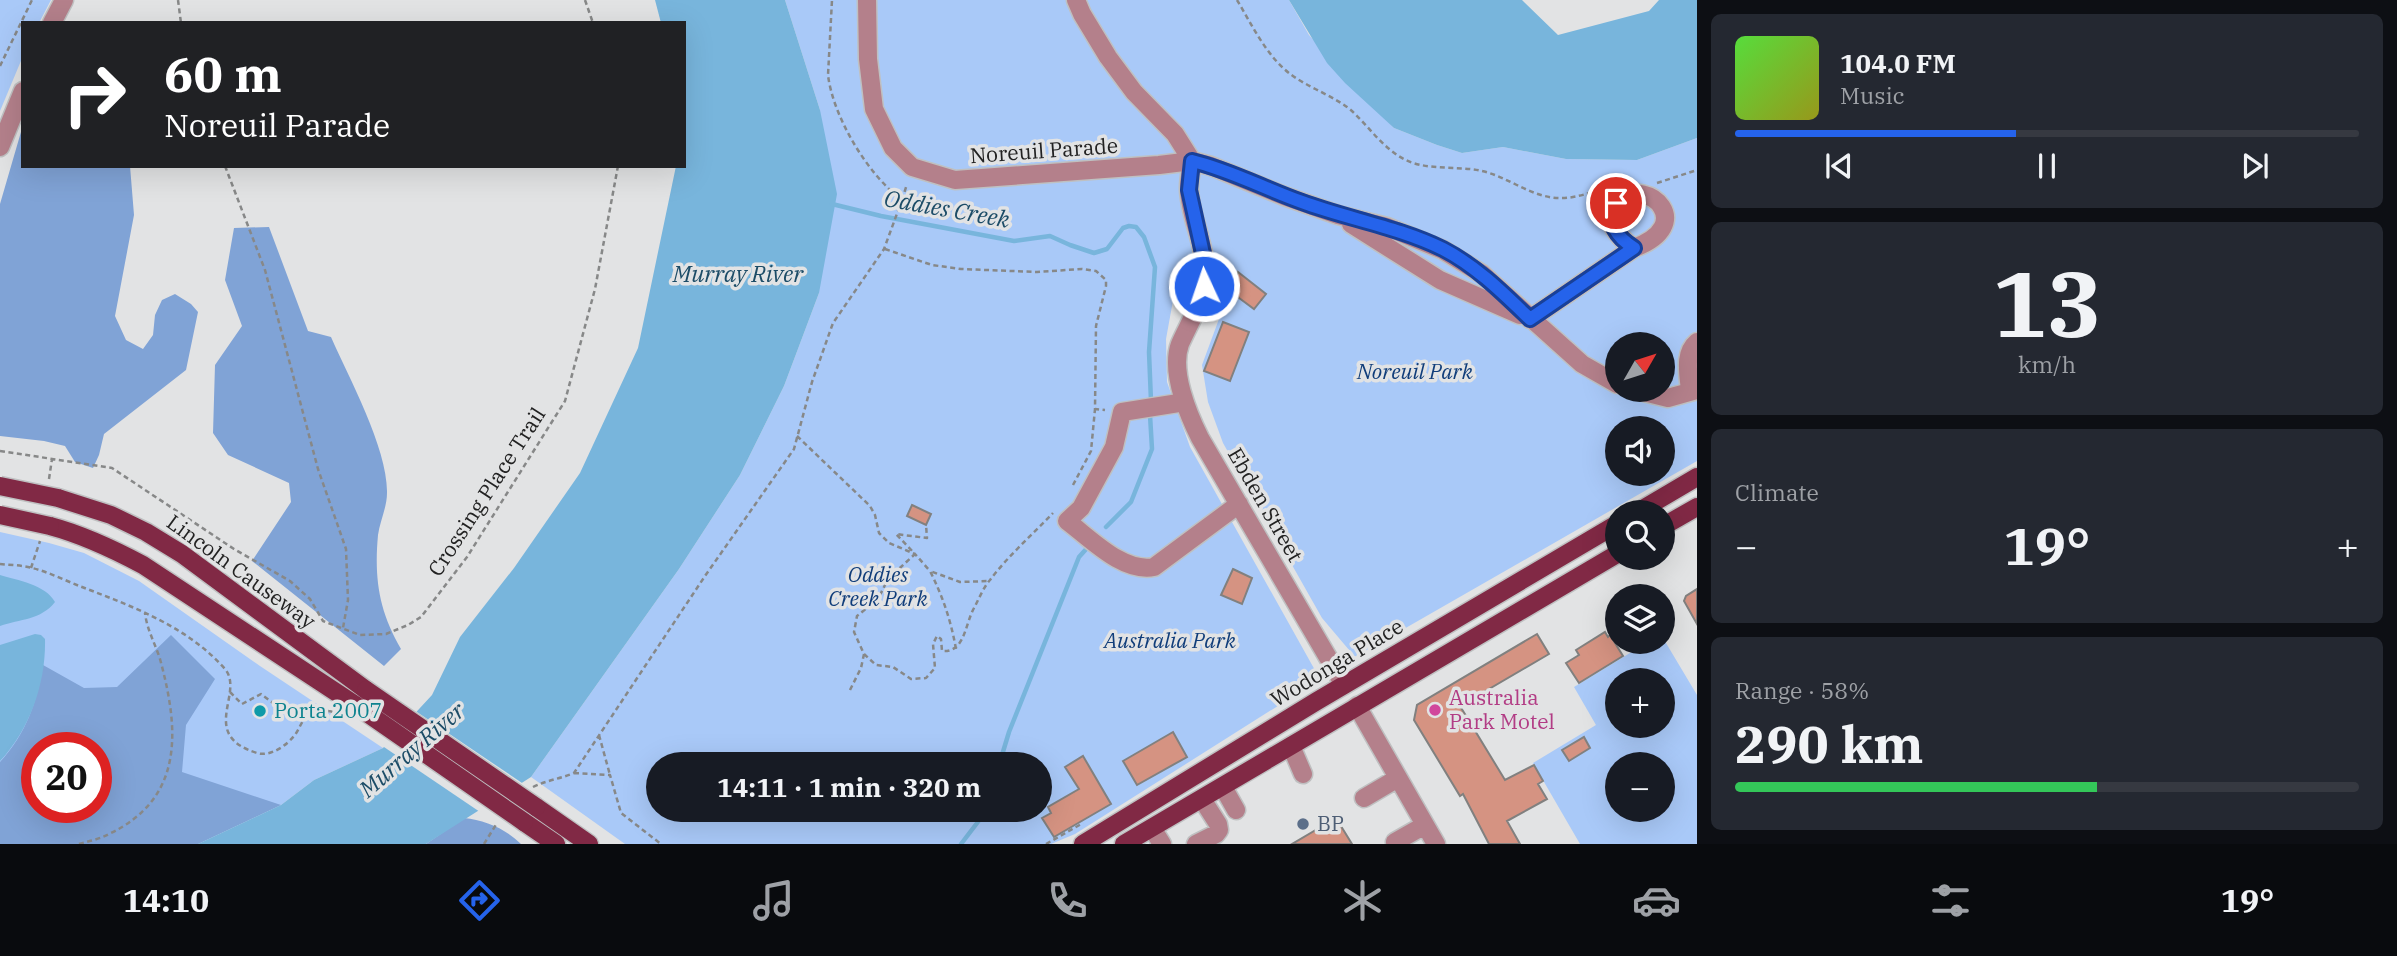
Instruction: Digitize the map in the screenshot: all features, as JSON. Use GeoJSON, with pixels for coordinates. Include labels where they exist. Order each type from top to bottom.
{"type":"FeatureCollection","features":[{"type":"Feature","properties":{"kind":"main road"},"geometry":{"type":"LineString","coordinates":[[1658,500],[1697,477]]}},
{"type":"Feature","properties":{"kind":"main road","name":"Lincoln Causeway"},"geometry":{"type":"LineString","coordinates":[[0,486],[58,498],[111,514],[146,532],[182,554],[366,690],[589,844]]}},
{"type":"Feature","properties":{"kind":"main road"},"geometry":{"type":"LineString","coordinates":[[1675,520],[1697,507]]}},
{"type":"Feature","properties":{"kind":"main road","name":"Lincoln Causeway"},"geometry":{"type":"LineString","coordinates":[[0,515],[50,526],[97,542],[143,565],[357,706],[556,844]]}},
{"type":"Feature","properties":{"kind":"main road","name":"Wodonga Place"},"geometry":{"type":"LineString","coordinates":[[1083,844],[1344,685],[1605,531]]}},
{"type":"Feature","properties":{"kind":"main road"},"geometry":{"type":"LineString","coordinates":[[1124,844],[1605,561]]}},
{"type":"Feature","properties":{"kind":"main road","name":"Ebden Street"},"geometry":{"type":"LineString","coordinates":[[1344,685],[1357,706]]}},
{"type":"Feature","properties":{"kind":"street"},"geometry":{"type":"LineString","coordinates":[[53,21],[64,0]]}},
{"type":"Feature","properties":{"kind":"street","name":"Noreuil Parade"},"geometry":{"type":"LineString","coordinates":[[867,0],[868,59],[874,109],[893,148],[912,167],[956,180],[1192,161],[1211,166],[1284,196],[1338,215],[1387,227],[1443,250],[1482,274],[1583,364],[1605,377]]}},
{"type":"Feature","properties":{"kind":"street"},"geometry":{"type":"LineString","coordinates":[[1076,0],[1108,57],[1134,92],[1175,134],[1192,161]]}},
{"type":"Feature","properties":{"kind":"street"},"geometry":{"type":"LineString","coordinates":[[0,147],[21,96]]}},
{"type":"Feature","properties":{"kind":"street","name":"Ebden Street"},"geometry":{"type":"LineString","coordinates":[[1192,161],[1189,190],[1206,267],[1196,313],[1179,347],[1178,369],[1185,402],[1200,438],[1344,685]]}},
{"type":"Feature","properties":{"kind":"street","name":"Noreuil Parade"},"geometry":{"type":"LineString","coordinates":[[1338,215],[1440,280],[1530,319]]}},
{"type":"Feature","properties":{"kind":"street"},"geometry":{"type":"LineString","coordinates":[[1530,319],[1634,248]]}},
{"type":"Feature","properties":{"kind":"street"},"geometry":{"type":"LineString","coordinates":[[1675,396],[1693,391],[1688,359],[1697,342]]}},
{"type":"Feature","properties":{"kind":"street"},"geometry":{"type":"LineString","coordinates":[[1185,402],[1122,412],[1114,447],[1082,508],[1067,521],[1129,566],[1143,569],[1154,567],[1239,504]]}},
{"type":"Feature","properties":{"kind":"street","name":"Ebden Street"},"geometry":{"type":"LineString","coordinates":[[1357,706],[1436,844]]}},
{"type":"Feature","properties":{"kind":"street"},"geometry":{"type":"LineString","coordinates":[[1291,746],[1303,774]]}},
{"type":"Feature","properties":{"kind":"street"},"geometry":{"type":"LineString","coordinates":[[1364,798],[1398,778]]}},
{"type":"Feature","properties":{"kind":"street"},"geometry":{"type":"LineString","coordinates":[[1223,787],[1236,810]]}},
{"type":"Feature","properties":{"kind":"street"},"geometry":{"type":"LineString","coordinates":[[1196,844],[1219,830],[1202,799]]}},
{"type":"Feature","properties":{"kind":"street"},"geometry":{"type":"LineString","coordinates":[[1395,842],[1426,825]]}},
{"type":"Feature","properties":{"kind":"street"},"geometry":{"type":"LineString","coordinates":[[1152,828],[1162,844]]}},
{"type":"Feature","properties":{"kind":"path"},"geometry":{"type":"LineString","coordinates":[[22,21],[32,0]]}},
{"type":"Feature","properties":{"kind":"path"},"geometry":{"type":"LineString","coordinates":[[178,0],[181,21]]}},
{"type":"Feature","properties":{"kind":"path"},"geometry":{"type":"LineString","coordinates":[[586,0],[592,21]]}},
{"type":"Feature","properties":{"kind":"path"},"geometry":{"type":"LineString","coordinates":[[611,775],[574,773],[705,576],[794,449],[812,382],[833,323],[884,249],[902,200],[874,175],[834,101],[828,75],[832,0]]}},
{"type":"Feature","properties":{"kind":"path"},"geometry":{"type":"LineString","coordinates":[[1237,0],[1271,55],[1287,72],[1311,89],[1350,110],[1388,149],[1413,162],[1437,167],[1480,170],[1500,176],[1533,192],[1560,198],[1578,197],[1611,187]]}},
{"type":"Feature","properties":{"kind":"path"},"geometry":{"type":"LineString","coordinates":[[0,66],[21,23]]}},
{"type":"Feature","properties":{"kind":"path"},"geometry":{"type":"LineString","coordinates":[[226,168],[265,270],[317,468],[346,548],[348,600],[343,628]]}},
{"type":"Feature","properties":{"kind":"path","name":"Crossing Place Trail"},"geometry":{"type":"LineString","coordinates":[[0,451],[112,468],[234,549],[290,581],[310,599],[323,621],[360,635],[386,634],[408,625],[421,617],[467,557],[565,401],[595,289],[618,168]]}},
{"type":"Feature","properties":{"kind":"path"},"geometry":{"type":"LineString","coordinates":[[1647,183],[1658,183],[1697,170]]}},
{"type":"Feature","properties":{"kind":"path"},"geometry":{"type":"LineString","coordinates":[[884,249],[932,265],[1037,272],[1082,269],[1096,271],[1107,280],[1096,326],[1095,409],[1091,451],[1073,486]]}},
{"type":"Feature","properties":{"kind":"path"},"geometry":{"type":"LineString","coordinates":[[1095,409],[1122,412]]}},
{"type":"Feature","properties":{"kind":"path"},"geometry":{"type":"LineString","coordinates":[[797,436],[870,506],[879,533],[889,543],[915,554]]}},
{"type":"Feature","properties":{"kind":"path"},"geometry":{"type":"LineString","coordinates":[[915,554],[888,579],[878,599],[857,616],[854,632],[864,654],[876,665],[892,667],[911,679],[926,678],[935,668],[933,643],[937,636],[941,639],[942,651],[950,652],[956,649],[968,619],[989,581],[1058,507]]}},
{"type":"Feature","properties":{"kind":"path"},"geometry":{"type":"LineString","coordinates":[[926,525],[927,538],[896,534],[930,571],[942,596],[956,649]]}},
{"type":"Feature","properties":{"kind":"path"},"geometry":{"type":"LineString","coordinates":[[0,565],[31,568],[144,612],[183,633],[227,671],[232,685],[224,717],[231,736],[239,744],[260,754],[269,754],[282,747],[311,713],[323,710],[337,713]]}},
{"type":"Feature","properties":{"kind":"path"},"geometry":{"type":"LineString","coordinates":[[930,571],[960,582],[989,581]]}},
{"type":"Feature","properties":{"kind":"path"},"geometry":{"type":"LineString","coordinates":[[79,844],[108,835],[143,813],[166,781],[172,749],[170,705],[159,657],[144,612]]}},
{"type":"Feature","properties":{"kind":"path"},"geometry":{"type":"LineString","coordinates":[[850,691],[862,668],[864,654]]}},
{"type":"Feature","properties":{"kind":"path"},"geometry":{"type":"LineString","coordinates":[[230,692],[242,704],[261,694],[273,703],[275,710],[302,710],[311,713]]}},
{"type":"Feature","properties":{"kind":"path"},"geometry":{"type":"LineString","coordinates":[[599,735],[621,813],[661,844]]}},
{"type":"Feature","properties":{"kind":"green space"},"geometry":{"type":"Polygon","coordinates":[[[0,0],[51,0],[40,21],[21,21],[21,61],[0,111],[0,0]]]}},
{"type":"Feature","properties":{"kind":"green space"},"geometry":{"type":"Polygon","coordinates":[[[785,0],[1289,0],[1309,35],[1394,128],[1437,145],[1462,153],[1503,147],[1566,159],[1637,160],[1697,138],[1697,461],[1675,474],[1675,416],[1605,416],[1605,486],[1653,486],[1629,500],[1605,500],[1605,514],[1355,657],[1322,618],[1223,443],[1208,402],[1202,365],[1226,300],[1176,284],[1166,339],[1167,382],[1190,447],[1316,672],[1311,685],[1075,834],[1051,844],[625,844],[531,777],[679,569],[740,475],[784,386],[819,293],[820,110],[785,0]]]}},
{"type":"Feature","properties":{"kind":"green space"},"geometry":{"type":"Polygon","coordinates":[[[0,532],[84,553],[139,581],[383,748],[314,780],[281,805],[198,844],[0,844],[0,532]]]}},
{"type":"Feature","properties":{"kind":"green space"},"geometry":{"type":"Polygon","coordinates":[[[1628,654],[1673,654],[1697,695],[1697,844],[1580,844],[1533,763],[1596,725],[1574,687],[1605,668],[1605,738],[1675,738],[1675,668],[1605,668],[1628,654]]]}},
{"type":"Feature","properties":{"kind":"shaded area"},"geometry":{"type":"Polygon","coordinates":[[[21,132],[21,168],[130,168],[134,215],[115,316],[126,340],[143,349],[153,335],[155,315],[162,300],[175,294],[198,312],[186,370],[104,434],[93,468],[75,462],[65,446],[0,436],[0,204],[21,132]]]}},
{"type":"Feature","properties":{"kind":"shaded area"},"geometry":{"type":"Polygon","coordinates":[[[269,227],[308,331],[331,337],[366,414],[386,475],[386,504],[378,535],[378,580],[383,608],[401,649],[384,666],[252,561],[291,502],[289,483],[228,455],[213,433],[215,365],[242,326],[225,280],[234,228],[269,227]]]}},
{"type":"Feature","properties":{"kind":"shaded area"},"geometry":{"type":"Polygon","coordinates":[[[171,635],[215,679],[186,725],[182,772],[281,805],[198,844],[0,844],[0,762],[21,733],[21,823],[112,823],[112,732],[21,732],[29,717],[43,665],[84,688],[117,687],[171,635]]]}},
{"type":"Feature","properties":{"kind":"shaded area"},"geometry":{"type":"Polygon","coordinates":[[[464,818],[495,826],[521,844],[426,844],[464,818]]]}},
{"type":"Feature","properties":{"kind":"water","name":"Murray River"},"geometry":{"type":"Polygon","coordinates":[[[655,0],[785,0],[820,110],[837,194],[819,293],[784,386],[740,475],[679,569],[531,777],[426,844],[198,844],[281,805],[314,780],[383,748],[432,695],[460,637],[514,568],[580,473],[638,348],[676,168],[686,168],[686,21],[660,21],[655,0]]]}},
{"type":"Feature","properties":{"kind":"water"},"geometry":{"type":"Polygon","coordinates":[[[1289,0],[1522,0],[1558,35],[1649,11],[1659,0],[1697,0],[1697,138],[1637,160],[1566,159],[1503,147],[1462,153],[1437,145],[1394,128],[1345,83],[1327,63],[1289,0]]]}},
{"type":"Feature","properties":{"kind":"water"},"geometry":{"type":"Polygon","coordinates":[[[0,575],[38,587],[55,602],[37,616],[0,626],[0,575]]]}},
{"type":"Feature","properties":{"kind":"water"},"geometry":{"type":"Polygon","coordinates":[[[35,634],[45,639],[43,672],[34,704],[20,735],[0,761],[0,645],[35,634]]]}},
{"type":"Feature","properties":{"kind":"pier"},"geometry":{"type":"Polygon","coordinates":[[[414,710],[525,785],[480,812],[381,745],[414,710]]]}},
{"type":"Feature","properties":{"kind":"building"},"geometry":{"type":"Polygon","coordinates":[[[1238,272],[1266,294],[1254,309],[1231,292],[1238,272]]]}},
{"type":"Feature","properties":{"kind":"building"},"geometry":{"type":"Polygon","coordinates":[[[1223,322],[1249,332],[1230,381],[1204,371],[1223,322]]]}},
{"type":"Feature","properties":{"kind":"building"},"geometry":{"type":"Polygon","coordinates":[[[912,505],[931,514],[926,525],[907,516],[912,505]]]}},
{"type":"Feature","properties":{"kind":"building"},"geometry":{"type":"Polygon","coordinates":[[[1233,569],[1252,578],[1242,604],[1221,595],[1233,569]]]}},
{"type":"Feature","properties":{"kind":"building"},"geometry":{"type":"Polygon","coordinates":[[[1697,589],[1697,624],[1684,601],[1686,596],[1697,589]]]}},
{"type":"Feature","properties":{"kind":"building"},"geometry":{"type":"Polygon","coordinates":[[[1605,632],[1605,654],[1623,656],[1579,683],[1566,663],[1579,655],[1576,650],[1605,632]]]}},
{"type":"Feature","properties":{"kind":"building"},"geometry":{"type":"Polygon","coordinates":[[[1537,634],[1549,654],[1460,706],[1505,780],[1534,765],[1543,781],[1538,784],[1547,799],[1507,821],[1520,844],[1489,844],[1463,794],[1460,796],[1414,720],[1417,705],[1537,634]]]}},
{"type":"Feature","properties":{"kind":"building"},"geometry":{"type":"Polygon","coordinates":[[[1173,732],[1187,757],[1137,785],[1123,761],[1173,732]]]}},
{"type":"Feature","properties":{"kind":"building"},"geometry":{"type":"Polygon","coordinates":[[[1584,737],[1590,748],[1569,761],[1562,750],[1584,737]]]}},
{"type":"Feature","properties":{"kind":"building"},"geometry":{"type":"Polygon","coordinates":[[[1083,756],[1111,804],[1054,837],[1045,822],[1052,822],[1052,805],[1079,789],[1065,767],[1083,756]]]}},
{"type":"Feature","properties":{"kind":"building"},"geometry":{"type":"Polygon","coordinates":[[[1336,818],[1352,844],[1292,844],[1336,818]]]}},
{"type":"Feature","properties":{"kind":"waterway","name":"Oddies Creek"},"geometry":{"type":"LineString","coordinates":[[832,204],[1014,241],[1050,236],[1094,253],[1107,249],[1123,228],[1136,227],[1144,237],[1155,267],[1149,352],[1151,401]]}},
{"type":"Feature","properties":{"kind":"waterway","name":"Oddies Creek"},"geometry":{"type":"LineString","coordinates":[[1106,527],[1131,502],[1152,449],[1150,415]]}},
{"type":"Feature","properties":{"kind":"waterway","name":"Oddies Creek"},"geometry":{"type":"LineString","coordinates":[[1003,752],[1079,557],[1088,547]]}},
{"type":"Feature","properties":{"kind":"waterway","name":"Oddies Creek"},"geometry":{"type":"LineString","coordinates":[[961,844],[978,822]]}},
{"type":"Feature","properties":{"kind":"place","name":"Australia Park Motel"},"geometry":{"type":"Point","coordinates":[1435,710]}},
{"type":"Feature","properties":{"kind":"place","name":"Porta 2007"},"geometry":{"type":"Point","coordinates":[260,711]}},
{"type":"Feature","properties":{"kind":"place","name":"BP"},"geometry":{"type":"Point","coordinates":[1303,824]}},
{"type":"Feature","properties":{"kind":"route"},"geometry":{"type":"LineString","coordinates":[[1204,286],[1206,267],[1189,190],[1192,161],[1338,215],[1387,227],[1443,250],[1482,274],[1530,319],[1634,248],[1624,242],[1612,223],[1611,211],[1616,203]]}},
{"type":"Feature","properties":{"kind":"park label","name":"Noreuil Park"},"geometry":{"type":"Point","coordinates":[1415,372]}},
{"type":"Feature","properties":{"kind":"park label","name":"Oddies Creek Park"},"geometry":{"type":"Point","coordinates":[878,587]}},
{"type":"Feature","properties":{"kind":"park label","name":"Australia Park"},"geometry":{"type":"Point","coordinates":[1170,641]}}]}
